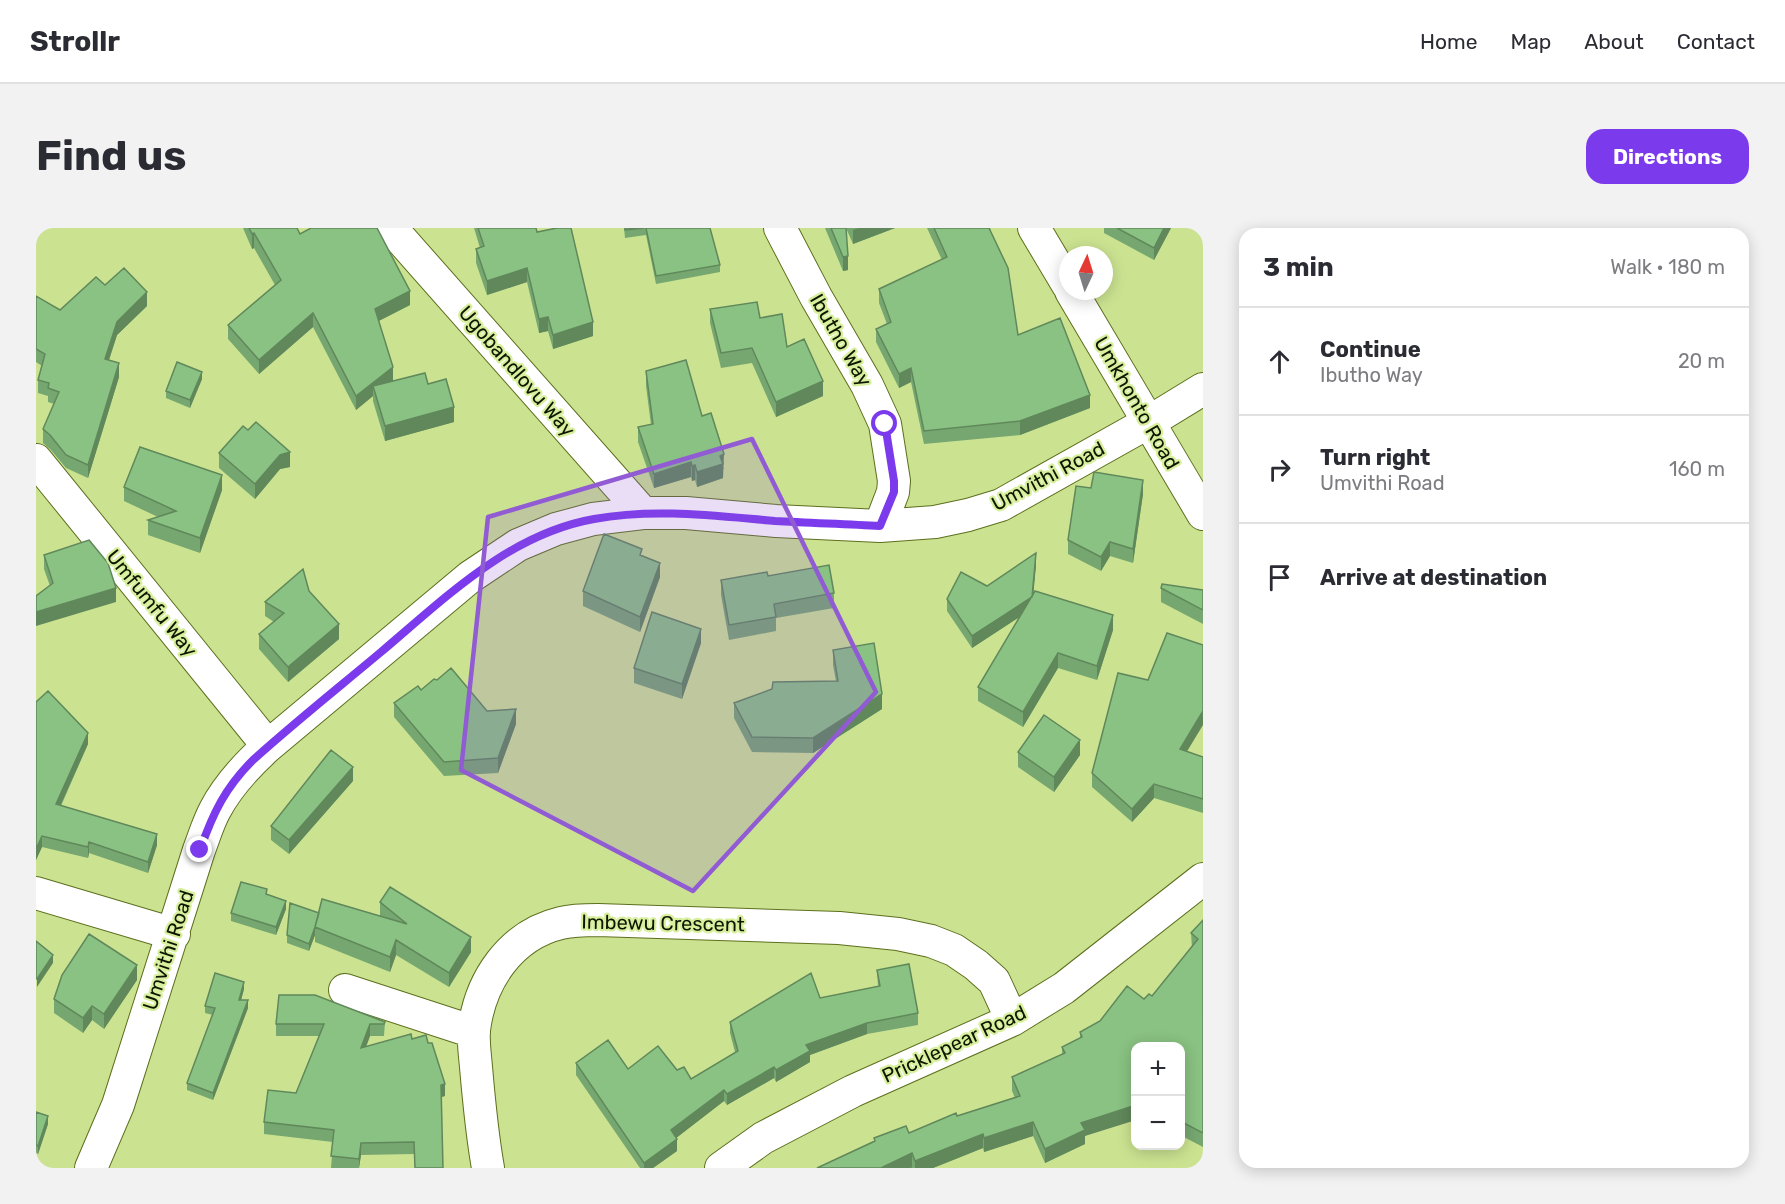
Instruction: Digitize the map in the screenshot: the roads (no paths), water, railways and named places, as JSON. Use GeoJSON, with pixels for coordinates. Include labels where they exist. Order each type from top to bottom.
{"type":"FeatureCollection","features":[{"type":"Feature","properties":{"kind":"street","name":"Ugobandlovu Way"},"geometry":{"type":"LineString","coordinates":[[391,228],[643,513]]}},
{"type":"Feature","properties":{"kind":"street","name":"Ibutho Way"},"geometry":{"type":"LineString","coordinates":[[780,228],[816,297],[867,385],[885,424],[894,492],[880,526]]}},
{"type":"Feature","properties":{"kind":"street"},"geometry":{"type":"LineString","coordinates":[[1034,228],[1059,270]]}},
{"type":"Feature","properties":{"kind":"street","name":"Umkhonto Road"},"geometry":{"type":"LineString","coordinates":[[1076,300],[1203,514]]}},
{"type":"Feature","properties":{"kind":"street","name":"Umvithi Road"},"geometry":{"type":"LineString","coordinates":[[91,1168],[118,1105],[214,811],[240,772],[268,746],[470,577],[518,545],[556,529],[594,519],[643,513],[686,513],[776,521],[880,526],[935,522],[968,515],[1001,505],[1203,389]]}},
{"type":"Feature","properties":{"kind":"street","name":"Umfumfu Way"},"geometry":{"type":"LineString","coordinates":[[36,460],[268,746]]}},
{"type":"Feature","properties":{"kind":"street","name":"Pricklepear Road"},"geometry":{"type":"LineString","coordinates":[[721,1168],[763,1138],[853,1091],[1012,1020],[1064,987],[1203,879]]}},
{"type":"Feature","properties":{"kind":"street"},"geometry":{"type":"LineString","coordinates":[[36,893],[174,934]]}},
{"type":"Feature","properties":{"kind":"street","name":"Imbewu Crescent"},"geometry":{"type":"LineString","coordinates":[[488,1168],[480,1123],[474,1032],[479,1001],[487,982],[505,955],[537,932],[559,923],[575,920],[839,928],[897,934],[931,941],[954,950],[994,981],[1012,1020]]}},
{"type":"Feature","properties":{"kind":"street"},"geometry":{"type":"LineString","coordinates":[[345,990],[474,1032]]}}]}
